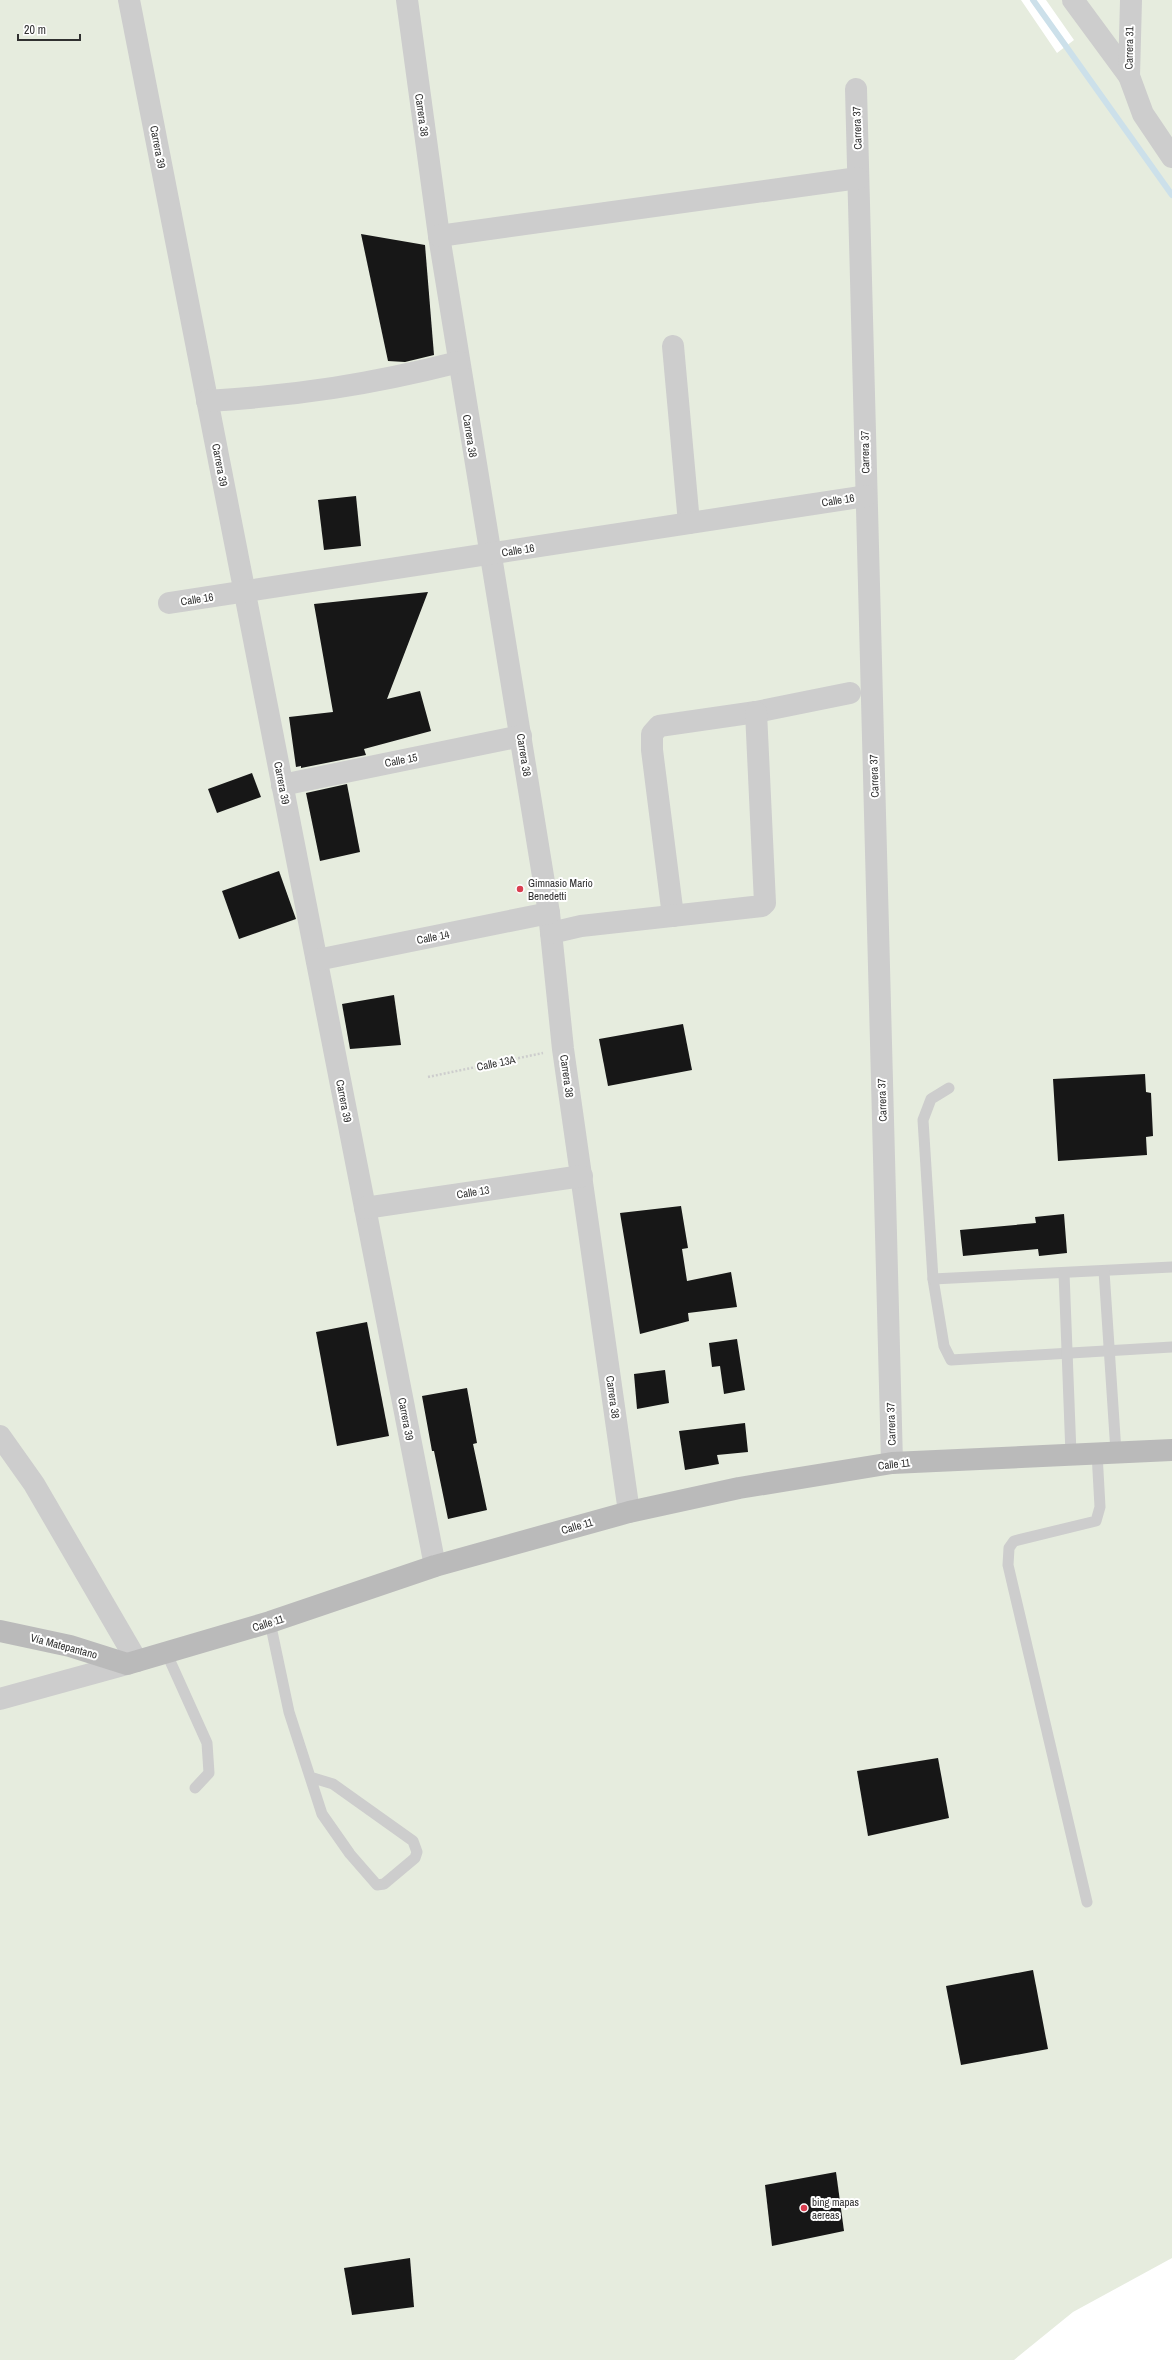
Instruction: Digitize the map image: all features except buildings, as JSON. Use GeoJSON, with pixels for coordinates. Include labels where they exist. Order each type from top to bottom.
{"type":"FeatureCollection","features":[{"type":"Feature","properties":{"kind":"main road","name":"Calle 11"},"geometry":{"type":"LineString","coordinates":[[132,1662],[270,1622],[435,1566],[629,1512],[739,1488],[892,1463],[1172,1450]]}},
{"type":"Feature","properties":{"kind":"main road","name":"Vía Matepantano"},"geometry":{"type":"LineString","coordinates":[[0,1631],[70,1646],[132,1662]]}},
{"type":"Feature","properties":{"kind":"street","name":"Carrera 39"},"geometry":{"type":"LineString","coordinates":[[129,0],[435,1566]]}},
{"type":"Feature","properties":{"kind":"street","name":"Carrera 38"},"geometry":{"type":"LineString","coordinates":[[407,0],[439,236],[489,554],[521,736],[550,923],[563,1049],[629,1512]]}},
{"type":"Feature","properties":{"kind":"street"},"geometry":{"type":"LineString","coordinates":[[1073,0],[1129,76]]}},
{"type":"Feature","properties":{"kind":"street","name":"Carrera 31"},"geometry":{"type":"LineString","coordinates":[[1131,0],[1129,76],[1143,114],[1172,157]]}},
{"type":"Feature","properties":{"kind":"street","name":"Carrera 37"},"geometry":{"type":"LineString","coordinates":[[856,89],[892,1463]]}},
{"type":"Feature","properties":{"kind":"street"},"geometry":{"type":"LineString","coordinates":[[439,236],[858,178]]}},
{"type":"Feature","properties":{"kind":"street"},"geometry":{"type":"LineString","coordinates":[[673,346],[689,523]]}},
{"type":"Feature","properties":{"kind":"street"},"geometry":{"type":"LineString","coordinates":[[207,401],[271,397],[334,389],[397,378],[459,362]]}},
{"type":"Feature","properties":{"kind":"street","name":"Calle 16"},"geometry":{"type":"LineString","coordinates":[[169,604],[866,496]]}},
{"type":"Feature","properties":{"kind":"street"},"geometry":{"type":"LineString","coordinates":[[673,916],[652,750],[652,734],[659,726],[756,712],[850,693]]}},
{"type":"Feature","properties":{"kind":"street","name":"Calle 14"},"geometry":{"type":"LineString","coordinates":[[317,960],[550,923],[581,926],[762,906],[765,903],[756,712]]}},
{"type":"Feature","properties":{"kind":"street","name":"Calle 15"},"geometry":{"type":"LineString","coordinates":[[282,785],[521,736]]}},
{"type":"Feature","properties":{"kind":"street","name":"Calle 13"},"geometry":{"type":"LineString","coordinates":[[365,1208],[582,1176]]}},
{"type":"Feature","properties":{"kind":"street"},"geometry":{"type":"LineString","coordinates":[[0,1436],[34,1484],[132,1662]]}},
{"type":"Feature","properties":{"kind":"street","name":"Calle 11"},"geometry":{"type":"LineString","coordinates":[[0,1699],[132,1662]]}},
{"type":"Feature","properties":{"kind":"lane"},"geometry":{"type":"LineString","coordinates":[[949,1088],[930,1099],[923,1120],[933,1280],[944,1346],[951,1360],[1172,1347]]}},
{"type":"Feature","properties":{"kind":"lane"},"geometry":{"type":"LineString","coordinates":[[933,1280],[1172,1268]]}},
{"type":"Feature","properties":{"kind":"lane"},"geometry":{"type":"LineString","coordinates":[[1087,1902],[1008,1565],[1009,1548],[1014,1541],[1096,1521],[1100,1506],[1106,1453],[1109,1350],[1104,1271]]}},
{"type":"Feature","properties":{"kind":"lane"},"geometry":{"type":"LineString","coordinates":[[1064,1274],[1070,1454]]}},
{"type":"Feature","properties":{"kind":"lane"},"geometry":{"type":"LineString","coordinates":[[270,1622],[289,1712],[310,1777],[322,1814],[350,1854],[376,1885],[384,1884],[415,1858],[417,1852],[413,1841],[333,1784],[310,1777]]}},
{"type":"Feature","properties":{"kind":"lane"},"geometry":{"type":"LineString","coordinates":[[166,1652],[207,1743],[209,1773],[195,1788]]}},
{"type":"Feature","properties":{"kind":"path","name":"Calle 13A"},"geometry":{"type":"LineString","coordinates":[[428,1077],[563,1049]]}},
{"type":"Feature","properties":{"kind":"shaded area"},"geometry":{"type":"Polygon","coordinates":[[[0,0],[1021,0],[1057,53],[1074,40],[1046,0],[1172,0],[1172,2258],[1073,2312],[1014,2360],[0,2360],[0,0]]]}},
{"type":"Feature","properties":{"kind":"waterway"},"geometry":{"type":"LineString","coordinates":[[1033,0],[1172,195]]}},
{"type":"Feature","properties":{"kind":"place","name":"Gimnasio Mario Benedetti"},"geometry":{"type":"Point","coordinates":[520,889]}},
{"type":"Feature","properties":{"kind":"place","name":"bing mapas aereas"},"geometry":{"type":"Point","coordinates":[804,2208]}}]}
